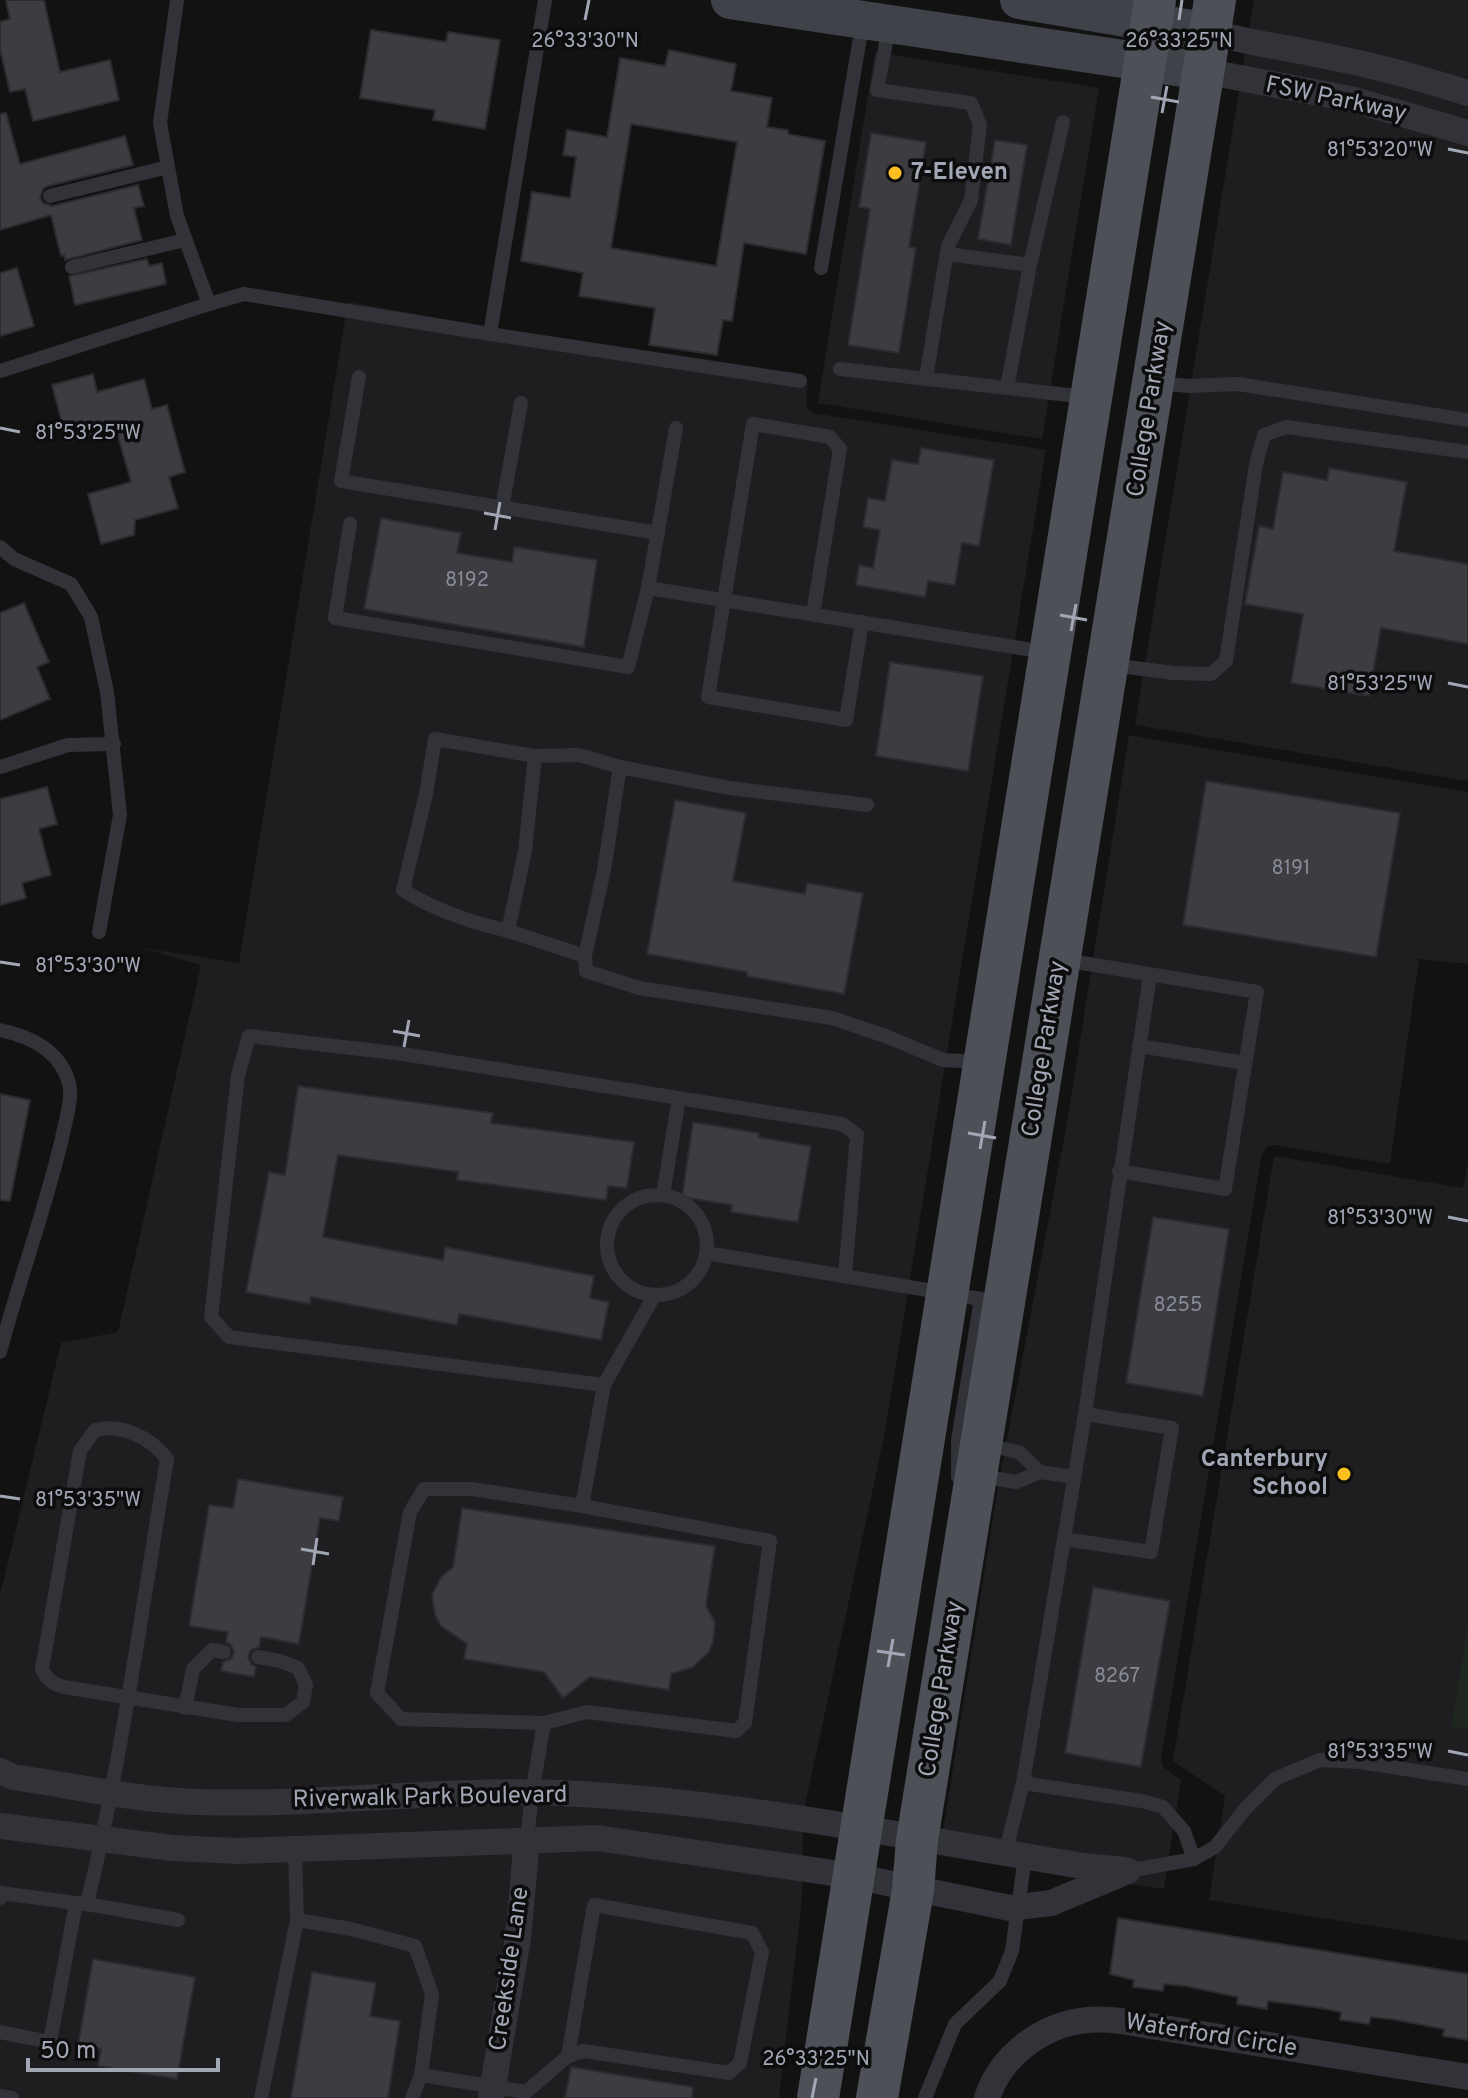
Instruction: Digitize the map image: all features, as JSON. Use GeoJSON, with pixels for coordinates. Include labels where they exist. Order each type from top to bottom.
{"type":"FeatureCollection","features":[{"type":"Feature","properties":{"kind":"main road"},"geometry":{"type":"LineString","coordinates":[[818,2098],[1150,27]]}},
{"type":"Feature","properties":{"kind":"main road","name":"College Parkway"},"geometry":{"type":"LineString","coordinates":[[877,2098],[913,1890],[917,1840],[958,1589],[969,1476],[1108,665],[1209,34]]}},
{"type":"Feature","properties":{"kind":"main road"},"geometry":{"type":"LineString","coordinates":[[1088,417],[1095,499],[1076,620],[1085,648],[1108,665]]}},
{"type":"Feature","properties":{"kind":"street"},"geometry":{"type":"LineString","coordinates":[[730,0],[860,15],[1150,27],[1209,34]]}},
{"type":"Feature","properties":{"kind":"street"},"geometry":{"type":"LineString","coordinates":[[1019,0],[1150,27]]}},
{"type":"Feature","properties":{"kind":"street","name":"FSW Parkway"},"geometry":{"type":"LineString","coordinates":[[1209,34],[1346,60],[1468,93]]}},
{"type":"Feature","properties":{"kind":"street","name":"FSW Parkway"},"geometry":{"type":"LineString","coordinates":[[1209,34],[1351,99],[1468,133]]}},
{"type":"Feature","properties":{"kind":"street","name":"Riverwalk Park Boulevard"},"geometry":{"type":"LineString","coordinates":[[0,1771],[13,1777],[196,1802],[532,1793],[621,1797],[860,1829],[1128,1871]]}},
{"type":"Feature","properties":{"kind":"street","name":"Riverwalk Park Boulevard"},"geometry":{"type":"LineString","coordinates":[[0,1826],[172,1848],[238,1851],[597,1838],[853,1876],[1010,1908],[1051,1903],[1128,1871]]}},
{"type":"Feature","properties":{"kind":"street","name":"Creekside Lane"},"geometry":{"type":"LineString","coordinates":[[492,2093],[518,1938],[527,1840]]}},
{"type":"Feature","properties":{"kind":"street","name":"Waterford Circle"},"geometry":{"type":"LineString","coordinates":[[987,2098],[1006,2061],[1033,2038],[1060,2026],[1089,2020],[1120,2021],[1468,2077]]}},
{"type":"Feature","properties":{"kind":"lane"},"geometry":{"type":"LineString","coordinates":[[177,0],[160,123],[177,216],[209,304]]}},
{"type":"Feature","properties":{"kind":"lane"},"geometry":{"type":"LineString","coordinates":[[490,334],[545,0]]}},
{"type":"Feature","properties":{"kind":"lane"},"geometry":{"type":"LineString","coordinates":[[860,15],[877,90],[971,103],[980,125],[971,200],[948,246],[926,378]]}},
{"type":"Feature","properties":{"kind":"lane"},"geometry":{"type":"LineString","coordinates":[[821,268],[860,15]]}},
{"type":"Feature","properties":{"kind":"lane"},"geometry":{"type":"LineString","coordinates":[[1007,388],[1030,265],[1063,122]]}},
{"type":"Feature","properties":{"kind":"lane"},"geometry":{"type":"LineString","coordinates":[[50,196],[168,167]]}},
{"type":"Feature","properties":{"kind":"lane"},"geometry":{"type":"LineString","coordinates":[[72,267],[185,240]]}},
{"type":"Feature","properties":{"kind":"lane"},"geometry":{"type":"LineString","coordinates":[[947,254],[1030,265]]}},
{"type":"Feature","properties":{"kind":"lane"},"geometry":{"type":"LineString","coordinates":[[0,371],[244,294],[800,381]]}},
{"type":"Feature","properties":{"kind":"lane"},"geometry":{"type":"LineString","coordinates":[[840,369],[1007,388],[1088,417]]}},
{"type":"Feature","properties":{"kind":"lane"},"geometry":{"type":"LineString","coordinates":[[359,377],[341,481],[658,533]]}},
{"type":"Feature","properties":{"kind":"lane"},"geometry":{"type":"LineString","coordinates":[[1154,383],[1189,386],[1238,384],[1468,420]]}},
{"type":"Feature","properties":{"kind":"lane"},"geometry":{"type":"LineString","coordinates":[[502,508],[521,403]]}},
{"type":"Feature","properties":{"kind":"lane"},"geometry":{"type":"LineString","coordinates":[[813,614],[840,449],[830,437],[753,424],[708,697],[846,720],[862,622]]}},
{"type":"Feature","properties":{"kind":"lane"},"geometry":{"type":"LineString","coordinates":[[1108,665],[1211,674],[1226,661],[1256,464],[1264,435],[1286,427],[1468,452]]}},
{"type":"Feature","properties":{"kind":"lane"},"geometry":{"type":"LineString","coordinates":[[350,524],[335,618],[628,667],[648,588],[676,428]]}},
{"type":"Feature","properties":{"kind":"lane"},"geometry":{"type":"LineString","coordinates":[[0,547],[14,559],[71,584],[91,617],[107,692],[120,815],[99,932]]}},
{"type":"Feature","properties":{"kind":"lane"},"geometry":{"type":"LineString","coordinates":[[648,588],[1049,653]]}},
{"type":"Feature","properties":{"kind":"lane"},"geometry":{"type":"LineString","coordinates":[[585,956],[508,931],[468,922],[423,903],[403,890],[426,794],[435,739],[535,756],[579,755],[620,767],[730,788],[867,805]]}},
{"type":"Feature","properties":{"kind":"lane"},"geometry":{"type":"LineString","coordinates":[[0,767],[68,745],[114,744]]}},
{"type":"Feature","properties":{"kind":"lane"},"geometry":{"type":"LineString","coordinates":[[508,931],[525,851],[535,756]]}},
{"type":"Feature","properties":{"kind":"lane"},"geometry":{"type":"LineString","coordinates":[[620,767],[604,870],[585,956],[586,971],[639,988],[832,1018],[943,1060],[984,1062]]}},
{"type":"Feature","properties":{"kind":"lane"},"geometry":{"type":"LineString","coordinates":[[1059,959],[1257,992],[1225,1189],[1119,1171]]}},
{"type":"Feature","properties":{"kind":"lane"},"geometry":{"type":"LineString","coordinates":[[925,2098],[955,2024],[1000,1981],[1012,1951],[1019,1906],[1015,1855],[1023,1783],[1085,1414],[1150,975]]}},
{"type":"Feature","properties":{"kind":"lane"},"geometry":{"type":"LineString","coordinates":[[0,1030],[22,1034],[44,1046],[61,1064],[70,1086],[66,1119],[47,1202],[0,1352]]}},
{"type":"Feature","properties":{"kind":"lane"},"geometry":{"type":"LineString","coordinates":[[604,1385],[229,1337],[211,1317],[238,1075],[249,1036],[403,1054],[842,1124],[857,1135],[845,1276]]}},
{"type":"Feature","properties":{"kind":"lane"},"geometry":{"type":"LineString","coordinates":[[1139,1046],[1245,1063]]}},
{"type":"Feature","properties":{"kind":"lane"},"geometry":{"type":"LineString","coordinates":[[663,1195],[679,1098]]}},
{"type":"Feature","properties":{"kind":"lane"},"geometry":{"type":"LineString","coordinates":[[663,1195],[678,1199],[696,1215],[706,1237],[706,1253],[694,1279],[682,1288],[654,1296],[639,1292],[625,1284],[614,1272],[608,1257],[610,1225],[619,1212],[646,1196],[663,1195]]}},
{"type":"Feature","properties":{"kind":"lane"},"geometry":{"type":"LineString","coordinates":[[706,1253],[981,1299],[958,1440],[969,1476]]}},
{"type":"Feature","properties":{"kind":"lane"},"geometry":{"type":"LineString","coordinates":[[582,1506],[604,1385],[654,1296]]}},
{"type":"Feature","properties":{"kind":"lane"},"geometry":{"type":"LineString","coordinates":[[1064,1539],[1151,1552],[1154,1537],[1172,1428],[1085,1414]]}},
{"type":"Feature","properties":{"kind":"lane"},"geometry":{"type":"LineString","coordinates":[[0,2032],[50,2042],[82,1904],[103,1839],[110,1792],[126,1698],[167,1459],[153,1444],[129,1432],[112,1427],[95,1430],[80,1451],[42,1669],[54,1684],[126,1698],[238,1715],[286,1715],[303,1702],[306,1685],[298,1668],[258,1657]]}},
{"type":"Feature","properties":{"kind":"lane"},"geometry":{"type":"LineString","coordinates":[[969,1476],[1019,1452],[1040,1472]]}},
{"type":"Feature","properties":{"kind":"lane"},"geometry":{"type":"LineString","coordinates":[[969,1476],[1016,1482],[1040,1472],[1074,1477]]}},
{"type":"Feature","properties":{"kind":"lane"},"geometry":{"type":"LineString","coordinates":[[424,1489],[472,1489],[770,1541],[745,1723],[736,1731],[587,1712],[544,1723],[401,1719],[377,1693],[410,1512],[424,1489]]}},
{"type":"Feature","properties":{"kind":"lane"},"geometry":{"type":"LineString","coordinates":[[185,1708],[193,1669],[212,1650],[224,1652]]}},
{"type":"Feature","properties":{"kind":"lane"},"geometry":{"type":"LineString","coordinates":[[527,1840],[544,1723]]}},
{"type":"Feature","properties":{"kind":"lane"},"geometry":{"type":"LineString","coordinates":[[1128,1871],[1194,1859],[1215,1847],[1245,1809],[1275,1779],[1320,1760],[1360,1762],[1468,1779]]}},
{"type":"Feature","properties":{"kind":"lane"},"geometry":{"type":"LineString","coordinates":[[1023,1783],[1163,1807],[1184,1831],[1194,1859]]}},
{"type":"Feature","properties":{"kind":"lane"},"geometry":{"type":"LineString","coordinates":[[261,2098],[297,1920],[295,1849]]}},
{"type":"Feature","properties":{"kind":"lane"},"geometry":{"type":"LineString","coordinates":[[0,1898],[1,1893],[178,1920]]}},
{"type":"Feature","properties":{"kind":"lane"},"geometry":{"type":"LineString","coordinates":[[421,2075],[492,2093],[526,2092],[568,2056],[584,2051],[729,2073],[740,2063],[762,1952],[752,1933],[594,1905],[568,2056]]}},
{"type":"Feature","properties":{"kind":"lane"},"geometry":{"type":"LineString","coordinates":[[297,1920],[351,1929],[415,1946],[432,1994],[421,2075],[412,2098]]}},
{"type":"Feature","properties":{"kind":"lane"},"geometry":{"type":"LineString","coordinates":[[0,2096],[12,2098]]}},
{"type":"Feature","properties":{"kind":"shaded area"},"geometry":{"type":"Polygon","coordinates":[[[1254,0],[1468,0],[1468,781],[1135,725],[1254,0]]]}},
{"type":"Feature","properties":{"kind":"shaded area"},"geometry":{"type":"Polygon","coordinates":[[[875,52],[1099,88],[1042,439],[818,403],[875,52]]]}},
{"type":"Feature","properties":{"kind":"shaded area"},"geometry":{"type":"Polygon","coordinates":[[[348,302],[808,383],[807,408],[813,413],[1046,450],[884,1437],[803,1815],[802,1899],[779,2098],[0,2098],[0,1595],[61,1343],[118,1332],[201,965],[142,948],[239,963],[348,302]]]}},
{"type":"Feature","properties":{"kind":"shaded area"},"geometry":{"type":"Polygon","coordinates":[[[1129,735],[1468,792],[1468,964],[1419,959],[1390,1164],[1276,1145],[1268,1146],[1262,1154],[1161,1758],[1162,1766],[1181,1780],[1164,1889],[939,1856],[999,1481],[1066,1128],[1129,735]]]}},
{"type":"Feature","properties":{"kind":"shaded area","name":"Canterbury School"},"geometry":{"type":"Polygon","coordinates":[[[1274,1156],[1463,1188],[1468,1163],[1468,1941],[1209,1900],[1225,1796],[1173,1761],[1274,1156]]]}},
{"type":"Feature","properties":{"kind":"shaded area"},"geometry":{"type":"Polygon","coordinates":[[[1468,1623],[1468,1730],[1451,1727],[1468,1623]]]}},
{"type":"Feature","properties":{"kind":"building"},"geometry":{"type":"Polygon","coordinates":[[[6,0],[44,0],[60,72],[110,60],[119,100],[33,121],[25,89],[10,92],[0,49],[0,22],[10,19],[6,0]]]}},
{"type":"Feature","properties":{"kind":"building"},"geometry":{"type":"Polygon","coordinates":[[[371,30],[446,42],[448,32],[500,40],[485,129],[433,120],[435,110],[360,98],[371,30]]]}},
{"type":"Feature","properties":{"kind":"building"},"geometry":{"type":"Polygon","coordinates":[[[669,50],[736,64],[731,91],[772,98],[767,127],[825,141],[806,254],[744,243],[732,321],[723,320],[717,355],[649,345],[655,308],[579,296],[583,273],[521,261],[532,192],[570,198],[576,157],[563,155],[567,130],[607,137],[620,58],[665,66],[669,50]],[[631,124],[611,248],[716,266],[737,142],[631,124]]]}},
{"type":"Feature","properties":{"kind":"building"},"geometry":{"type":"Polygon","coordinates":[[[6,113],[20,164],[125,136],[133,165],[48,186],[43,189],[40,198],[43,203],[52,206],[138,185],[144,206],[134,208],[142,240],[65,260],[64,255],[61,256],[51,215],[0,230],[0,114],[6,113]]]}},
{"type":"Feature","properties":{"kind":"building"},"geometry":{"type":"Polygon","coordinates":[[[871,133],[926,142],[909,247],[916,248],[899,353],[848,345],[870,209],[859,207],[871,133]]]}},
{"type":"Feature","properties":{"kind":"building"},"geometry":{"type":"Polygon","coordinates":[[[995,140],[1027,145],[1011,245],[978,239],[995,140]]]}},
{"type":"Feature","properties":{"kind":"building"},"geometry":{"type":"Polygon","coordinates":[[[147,259],[149,266],[162,263],[166,284],[75,305],[69,276],[147,259]]]}},
{"type":"Feature","properties":{"kind":"building"},"geometry":{"type":"Polygon","coordinates":[[[17,268],[34,326],[0,336],[0,273],[17,268]]]}},
{"type":"Feature","properties":{"kind":"building"},"geometry":{"type":"Polygon","coordinates":[[[93,374],[97,392],[144,379],[152,409],[167,405],[185,472],[169,477],[178,508],[135,520],[134,535],[101,544],[88,494],[131,482],[116,429],[67,442],[52,385],[93,374]]]}},
{"type":"Feature","properties":{"kind":"building"},"geometry":{"type":"Polygon","coordinates":[[[921,448],[994,460],[979,546],[962,543],[955,585],[928,581],[925,597],[856,585],[859,565],[873,568],[880,530],[863,527],[868,498],[885,501],[892,460],[918,464],[921,448]]]}},
{"type":"Feature","properties":{"kind":"building"},"geometry":{"type":"Polygon","coordinates":[[[1329,468],[1407,482],[1394,551],[1468,564],[1468,644],[1381,628],[1369,696],[1291,683],[1303,614],[1245,604],[1259,526],[1273,529],[1283,472],[1327,480],[1329,468]]]}},
{"type":"Feature","properties":{"kind":"building"},"geometry":{"type":"Polygon","coordinates":[[[381,518],[461,533],[457,553],[512,562],[514,547],[597,560],[584,647],[364,609],[381,518]]]}},
{"type":"Feature","properties":{"kind":"building"},"geometry":{"type":"Polygon","coordinates":[[[24,603],[49,662],[37,667],[50,699],[0,720],[0,613],[24,603]]]}},
{"type":"Feature","properties":{"kind":"building"},"geometry":{"type":"Polygon","coordinates":[[[890,662],[983,676],[968,771],[876,756],[890,662]]]}},
{"type":"Feature","properties":{"kind":"building"},"geometry":{"type":"Polygon","coordinates":[[[1206,781],[1400,813],[1376,957],[1183,925],[1206,781]]]}},
{"type":"Feature","properties":{"kind":"building"},"geometry":{"type":"Polygon","coordinates":[[[47,787],[57,824],[39,829],[51,875],[22,883],[26,898],[0,905],[0,799],[47,787]]]}},
{"type":"Feature","properties":{"kind":"building"},"geometry":{"type":"Polygon","coordinates":[[[675,800],[746,813],[733,881],[805,894],[807,883],[863,893],[844,994],[647,954],[675,800]]]}},
{"type":"Feature","properties":{"kind":"building"},"geometry":{"type":"Polygon","coordinates":[[[298,1086],[493,1113],[491,1123],[634,1142],[627,1188],[608,1186],[606,1200],[457,1180],[458,1172],[338,1155],[323,1237],[443,1260],[445,1247],[594,1276],[590,1298],[609,1302],[601,1340],[459,1314],[457,1325],[311,1297],[310,1304],[246,1292],[269,1172],[285,1175],[298,1086]]]}},
{"type":"Feature","properties":{"kind":"building"},"geometry":{"type":"Polygon","coordinates":[[[0,1094],[30,1100],[10,1201],[0,1200],[0,1094]]]}},
{"type":"Feature","properties":{"kind":"building"},"geometry":{"type":"Polygon","coordinates":[[[693,1122],[811,1146],[798,1222],[731,1212],[732,1205],[682,1197],[693,1122]]]}},
{"type":"Feature","properties":{"kind":"building"},"geometry":{"type":"Polygon","coordinates":[[[1153,1217],[1229,1229],[1203,1396],[1126,1383],[1153,1217]]]}},
{"type":"Feature","properties":{"kind":"building"},"geometry":{"type":"Polygon","coordinates":[[[238,1479],[343,1497],[339,1521],[320,1518],[299,1644],[261,1637],[259,1647],[251,1650],[248,1656],[256,1667],[254,1677],[221,1671],[223,1662],[231,1659],[234,1653],[226,1642],[228,1632],[189,1626],[209,1505],[233,1508],[238,1479]]]}},
{"type":"Feature","properties":{"kind":"building"},"geometry":{"type":"Polygon","coordinates":[[[462,1508],[715,1546],[706,1606],[715,1622],[709,1652],[693,1667],[671,1674],[669,1690],[590,1677],[563,1698],[544,1672],[464,1659],[467,1644],[441,1626],[435,1615],[432,1595],[441,1577],[453,1567],[462,1508]]]}},
{"type":"Feature","properties":{"kind":"building"},"geometry":{"type":"Polygon","coordinates":[[[1093,1587],[1170,1601],[1141,1767],[1065,1753],[1093,1587]]]}},
{"type":"Feature","properties":{"kind":"building"},"geometry":{"type":"Polygon","coordinates":[[[1118,1918],[1468,1974],[1468,2040],[1443,2036],[1444,2029],[1391,2019],[1371,2017],[1369,2024],[1340,2020],[1341,2012],[1320,2008],[1268,2001],[1267,2009],[1237,2004],[1238,1997],[1185,1986],[1164,1984],[1163,1991],[1133,1987],[1134,1980],[1110,1974],[1118,1918]]]}},
{"type":"Feature","properties":{"kind":"building"},"geometry":{"type":"Polygon","coordinates":[[[93,1959],[195,1977],[177,2079],[98,2066],[101,2049],[78,2045],[93,1959]]]}},
{"type":"Feature","properties":{"kind":"building"},"geometry":{"type":"Polygon","coordinates":[[[312,1972],[376,1983],[370,2016],[400,2021],[388,2098],[291,2098],[312,1972]]]}},
{"type":"Feature","properties":{"kind":"building"},"geometry":{"type":"Polygon","coordinates":[[[571,2067],[693,2087],[692,2098],[565,2098],[571,2067]]]}},
{"type":"Feature","properties":{"kind":"place","name":"7-Eleven"},"geometry":{"type":"Point","coordinates":[895,173]}},
{"type":"Feature","properties":{"kind":"place","name":"Canterbury School"},"geometry":{"type":"Point","coordinates":[1344,1474]}}]}
